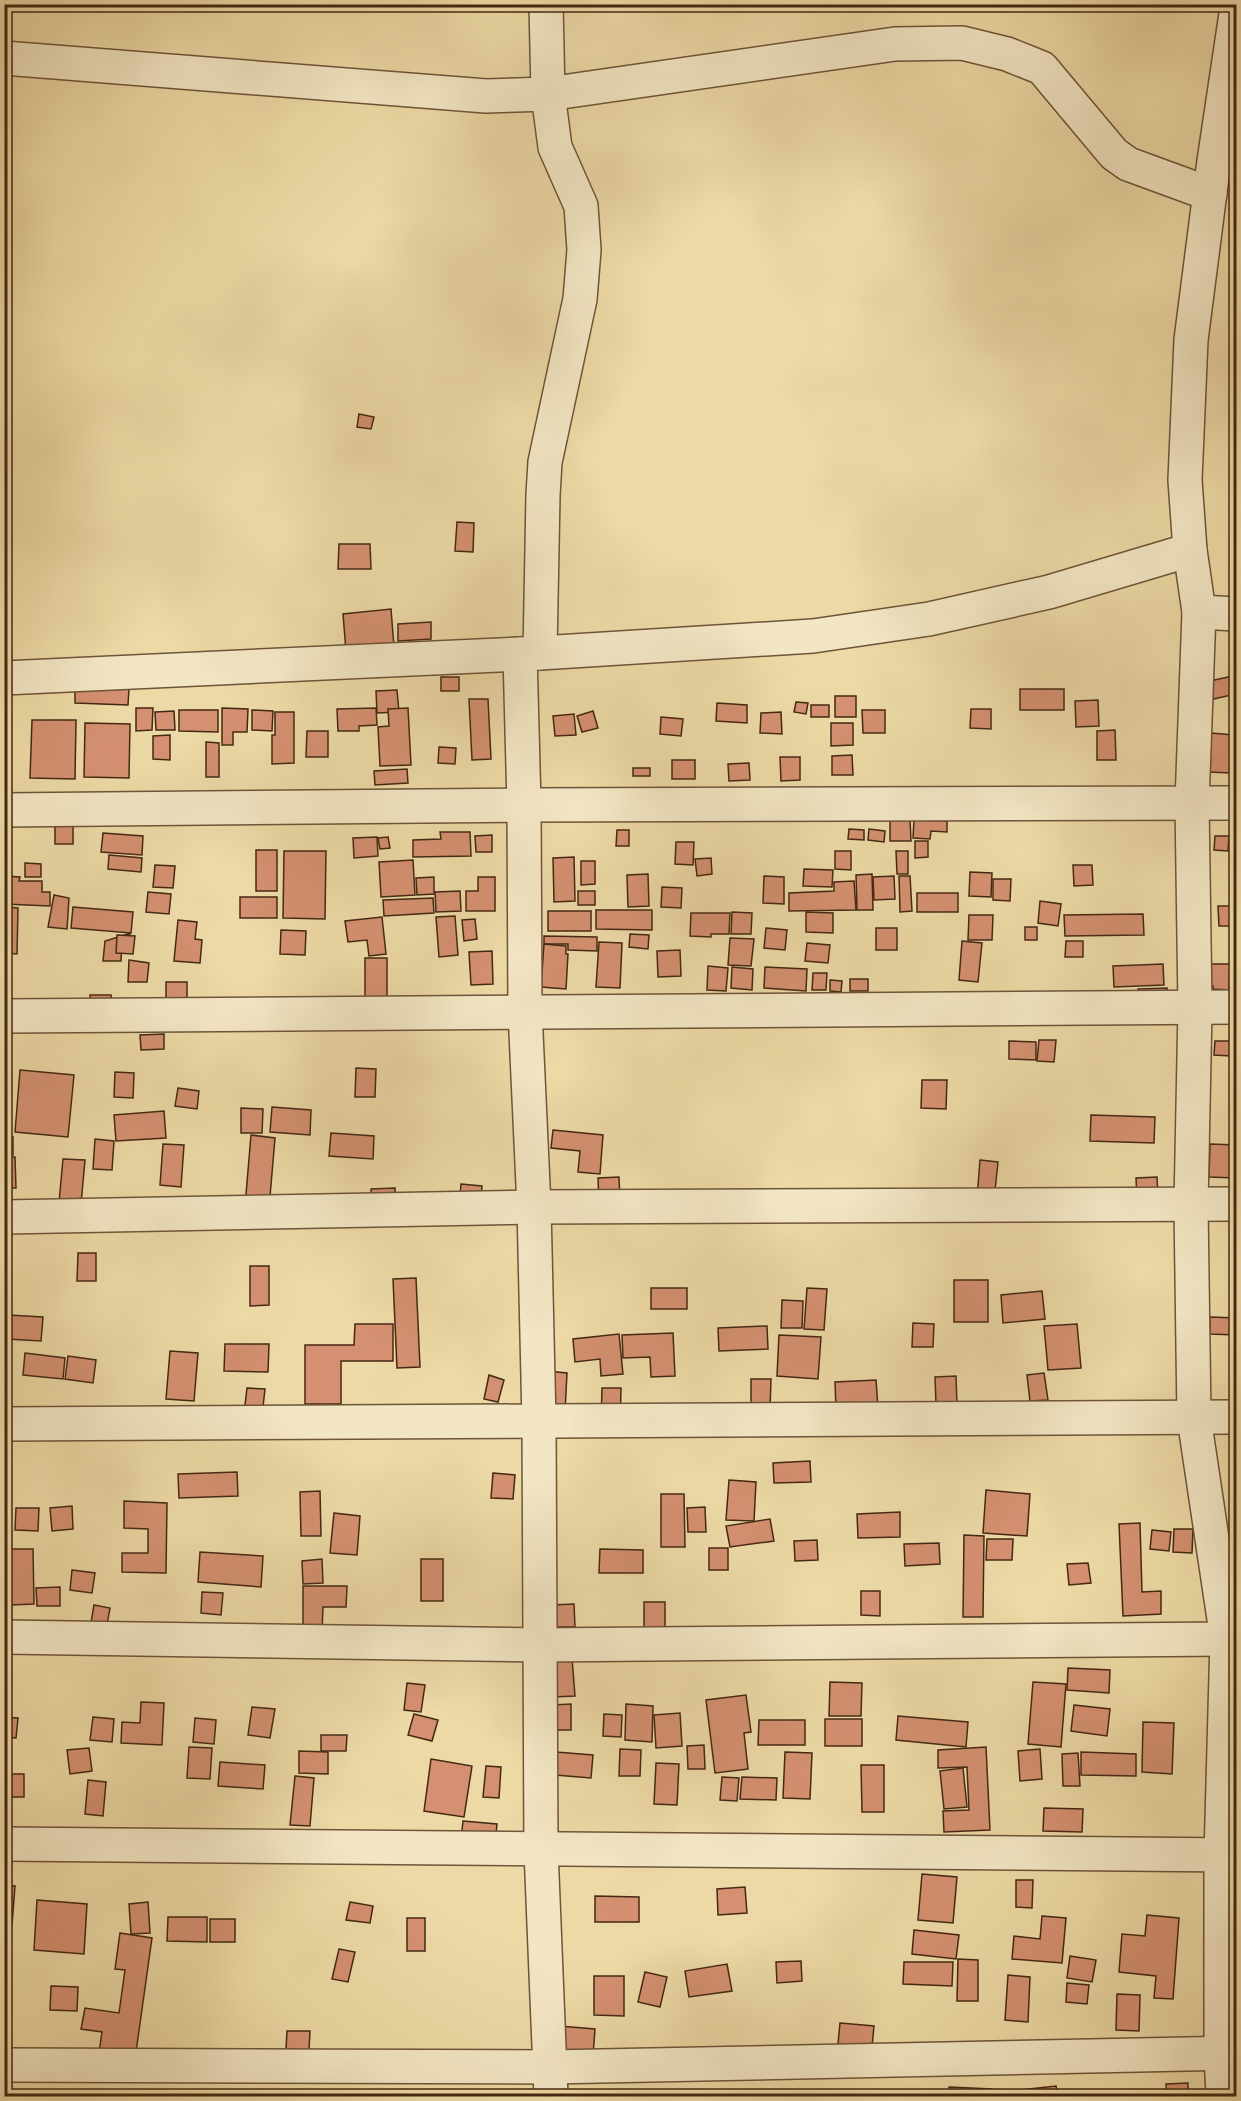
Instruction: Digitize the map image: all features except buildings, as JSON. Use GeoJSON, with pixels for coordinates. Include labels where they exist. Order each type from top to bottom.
{"type":"FeatureCollection","features":[{"type":"Feature","properties":{"kind":"street"},"geometry":{"type":"LineString","coordinates":[[546,4],[548,94],[555,147],[581,206],[585,250],[580,299],[545,462],[530,653],[524,805],[525,1011],[534,1207],[539,1422],[541,1850],[550,2082]]}},
{"type":"Feature","properties":{"kind":"street"},"geometry":{"type":"LineString","coordinates":[[1223,2097],[1228,2053],[1228,1855],[1232,1638],[1194,1418],[1191,1205],[1195,1008],[1192,803],[1198,612],[1190,550],[1185,480],[1191,340],[1236,14]]}},
{"type":"Feature","properties":{"kind":"street"},"geometry":{"type":"LineString","coordinates":[[4,58],[486,96],[548,94],[895,44],[962,43],[1006,54],[1042,68],[1114,154],[1128,164],[1210,194]]}},
{"type":"Feature","properties":{"kind":"street"},"geometry":{"type":"LineString","coordinates":[[4,678],[530,653],[813,636],[929,619],[1049,592],[1190,550]]}},
{"type":"Feature","properties":{"kind":"street"},"geometry":{"type":"LineString","coordinates":[[1198,612],[1236,614]]}},
{"type":"Feature","properties":{"kind":"street"},"geometry":{"type":"LineString","coordinates":[[4,810],[524,805],[1236,803]]}},
{"type":"Feature","properties":{"kind":"street"},"geometry":{"type":"LineString","coordinates":[[4,1016],[1236,1007]]}},
{"type":"Feature","properties":{"kind":"street"},"geometry":{"type":"LineString","coordinates":[[4,1217],[534,1207],[1236,1204]]}},
{"type":"Feature","properties":{"kind":"street"},"geometry":{"type":"LineString","coordinates":[[4,1424],[1236,1417]]}},
{"type":"Feature","properties":{"kind":"street"},"geometry":{"type":"LineString","coordinates":[[4,1637],[539,1645],[1232,1638]]}},
{"type":"Feature","properties":{"kind":"street"},"geometry":{"type":"LineString","coordinates":[[4,1844],[1228,1855]]}},
{"type":"Feature","properties":{"kind":"street"},"geometry":{"type":"LineString","coordinates":[[4,2065],[550,2082],[1228,2053]]}}]}
